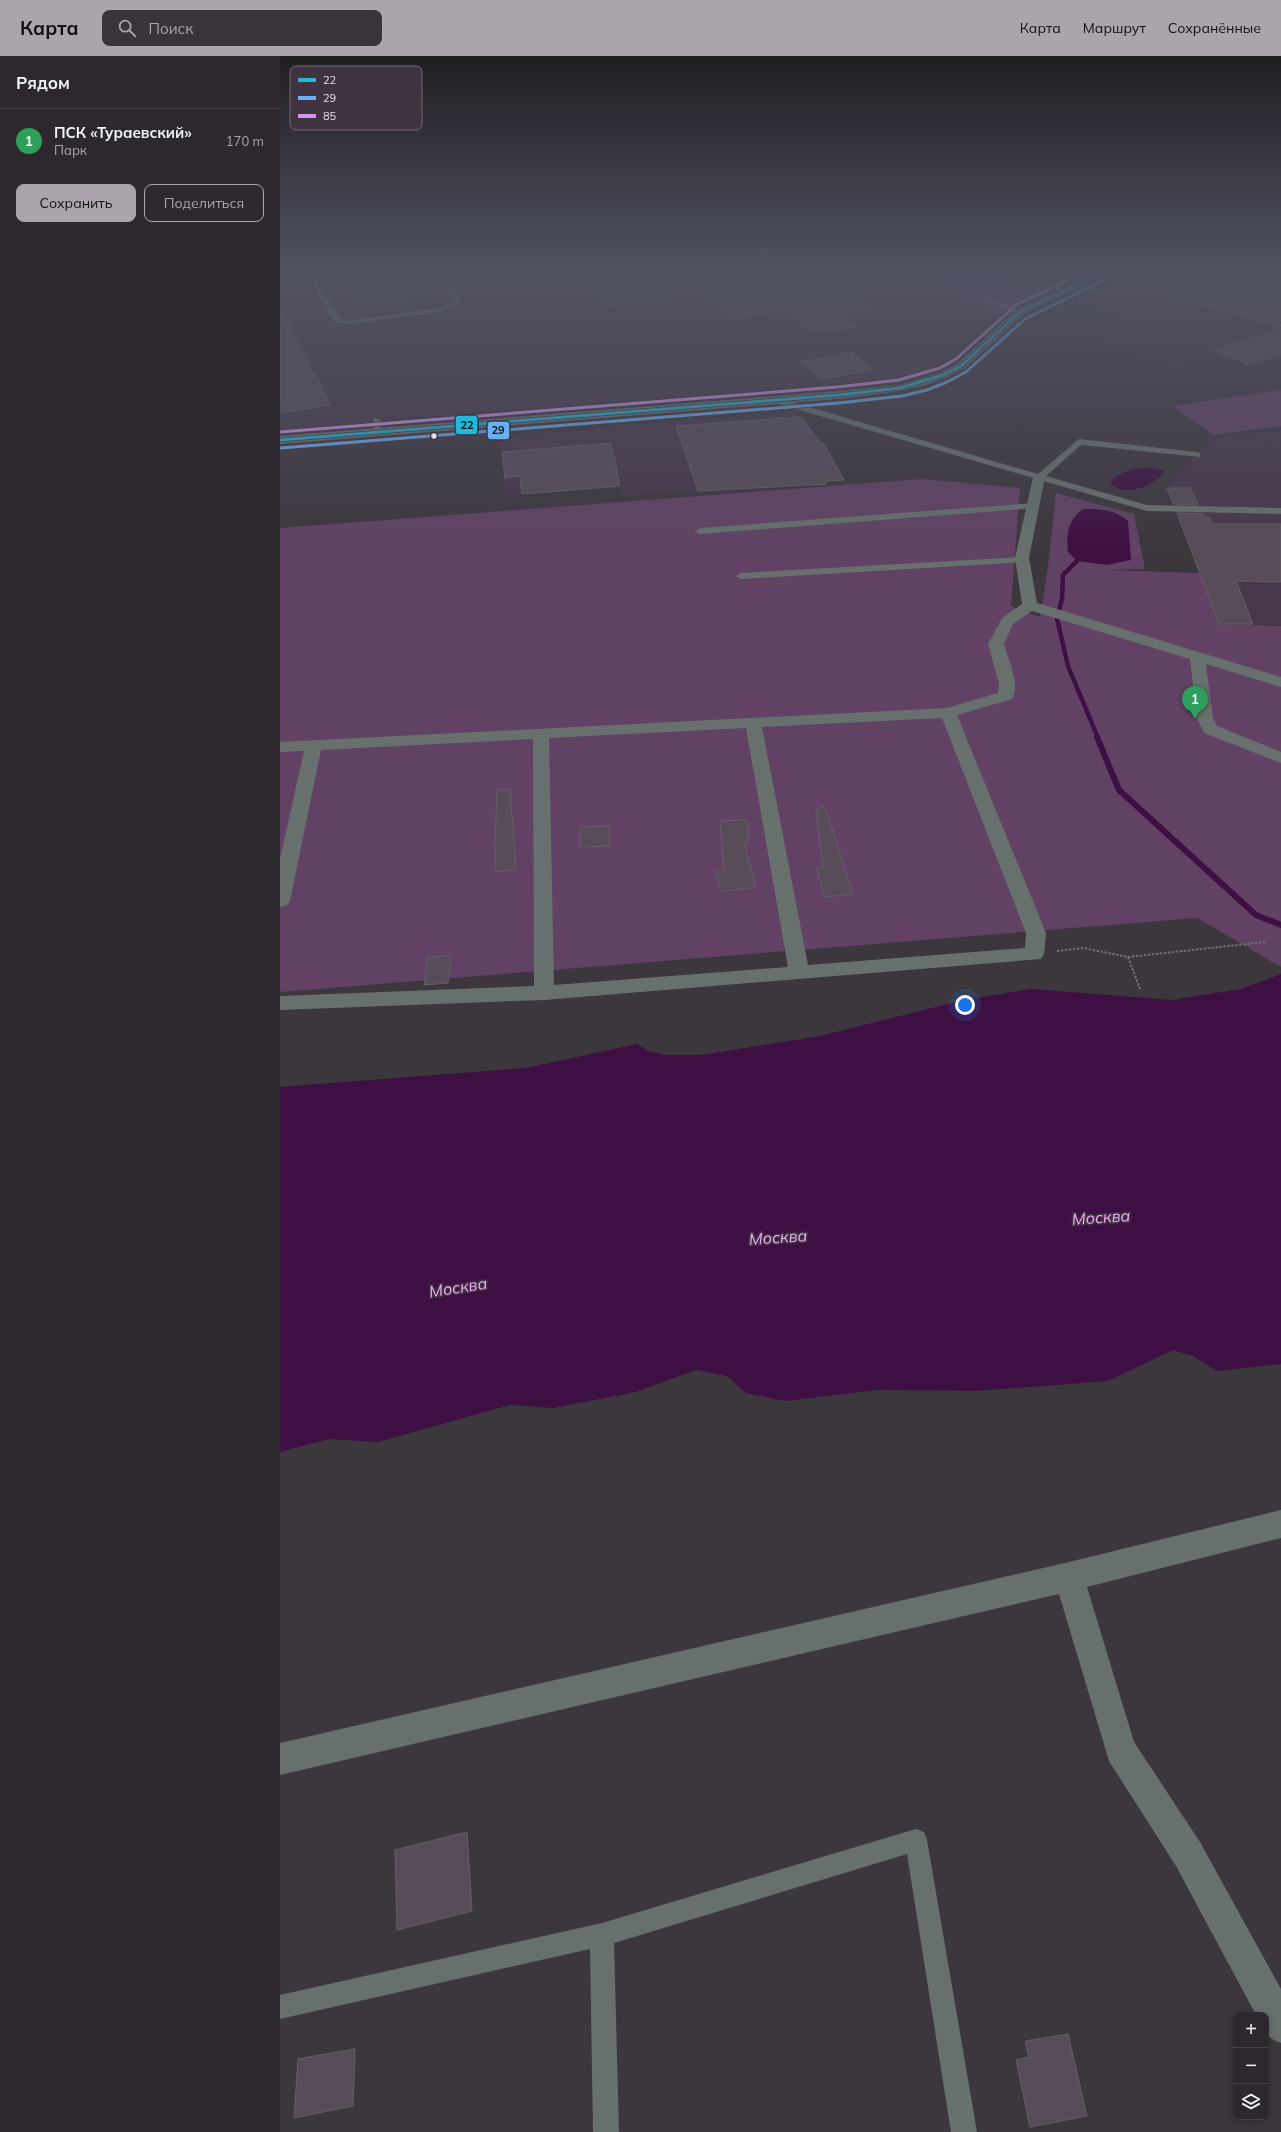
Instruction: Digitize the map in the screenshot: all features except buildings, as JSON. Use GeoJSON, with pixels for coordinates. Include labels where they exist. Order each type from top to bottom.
{"type":"FeatureCollection","features":[{"type":"Feature","properties":{"kind":"main road"},"geometry":{"type":"LineString","coordinates":[[280,440],[377,426],[775,400],[900,388],[925,382],[962,365]]}},
{"type":"Feature","properties":{"kind":"street"},"geometry":{"type":"LineString","coordinates":[[1030,606],[1022,560],[1039,477]]}},
{"type":"Feature","properties":{"kind":"street"},"geometry":{"type":"LineString","coordinates":[[1030,606],[1281,682]]}},
{"type":"Feature","properties":{"kind":"street"},"geometry":{"type":"LineString","coordinates":[[280,747],[948,713],[1006,696],[1007,684],[996,644],[1007,621],[1030,606]]}},
{"type":"Feature","properties":{"kind":"street"},"geometry":{"type":"LineString","coordinates":[[1197,657],[1205,718],[1210,729],[1281,758]]}},
{"type":"Feature","properties":{"kind":"street"},"geometry":{"type":"LineString","coordinates":[[280,1003],[544,993],[1034,954],[1036,933],[948,713]]}},
{"type":"Feature","properties":{"kind":"street"},"geometry":{"type":"LineString","coordinates":[[753,723],[799,973]]}},
{"type":"Feature","properties":{"kind":"street"},"geometry":{"type":"LineString","coordinates":[[542,733],[544,993]]}},
{"type":"Feature","properties":{"kind":"street"},"geometry":{"type":"LineString","coordinates":[[280,901],[314,745]]}},
{"type":"Feature","properties":{"kind":"street"},"geometry":{"type":"LineString","coordinates":[[280,1759],[1069,1577],[1281,1524]]}},
{"type":"Feature","properties":{"kind":"street"},"geometry":{"type":"LineString","coordinates":[[1069,1577],[1120,1750],[1188,1854],[1281,2025]]}},
{"type":"Feature","properties":{"kind":"lane"},"geometry":{"type":"LineString","coordinates":[[775,400],[1147,508],[1281,512]]}},
{"type":"Feature","properties":{"kind":"lane"},"geometry":{"type":"LineString","coordinates":[[1039,477],[1079,442],[1197,455]]}},
{"type":"Feature","properties":{"kind":"lane"},"geometry":{"type":"LineString","coordinates":[[700,531],[1033,506]]}},
{"type":"Feature","properties":{"kind":"lane"},"geometry":{"type":"LineString","coordinates":[[741,576],[963,562],[1022,560]]}},
{"type":"Feature","properties":{"kind":"lane"},"geometry":{"type":"LineString","coordinates":[[280,2007],[602,1935],[916,1840],[964,2132]]}},
{"type":"Feature","properties":{"kind":"lane"},"geometry":{"type":"LineString","coordinates":[[602,1935],[606,2132]]}},
{"type":"Feature","properties":{"kind":"path"},"geometry":{"type":"LineString","coordinates":[[1034,954],[1082,948],[1128,957],[1265,942]]}},
{"type":"Feature","properties":{"kind":"path"},"geometry":{"type":"LineString","coordinates":[[1128,957],[1140,989]]}},
{"type":"Feature","properties":{"kind":"shaded area"},"geometry":{"type":"Polygon","coordinates":[[[280,365],[937,365],[923,376],[280,429],[280,365]]]}},
{"type":"Feature","properties":{"kind":"shaded area"},"geometry":{"type":"Polygon","coordinates":[[[1166,365],[1184,365],[1175,368],[1166,365]]]}},
{"type":"Feature","properties":{"kind":"shaded area"},"geometry":{"type":"Polygon","coordinates":[[[1281,390],[1281,426],[1213,435],[1173,406],[1281,390]]]}},
{"type":"Feature","properties":{"kind":"shaded area"},"geometry":{"type":"Polygon","coordinates":[[[796,411],[824,444],[844,480],[825,482],[826,484],[624,496],[620,486],[505,496],[499,437],[796,411]]]}},
{"type":"Feature","properties":{"kind":"shaded area"},"geometry":{"type":"Polygon","coordinates":[[[1281,430],[1281,626],[1219,624],[1178,517],[1165,488],[1214,438],[1281,430]]]}},
{"type":"Feature","properties":{"kind":"shaded area"},"geometry":{"type":"Polygon","coordinates":[[[922,479],[1020,488],[1011,606],[1040,617],[1048,567],[1056,493],[1134,514],[1145,569],[1104,570],[1200,573],[1219,624],[1281,626],[1281,967],[1197,918],[280,992],[280,528],[922,479]]]}},
{"type":"Feature","properties":{"kind":"water"},"geometry":{"type":"Polygon","coordinates":[[[1151,468],[1165,471],[1153,482],[1139,489],[1124,490],[1110,483],[1124,472],[1134,469],[1151,468]]]}},
{"type":"Feature","properties":{"kind":"water"},"geometry":{"type":"Polygon","coordinates":[[[1083,509],[1112,512],[1128,521],[1131,560],[1107,565],[1077,561],[1068,552],[1067,539],[1071,522],[1083,509]]]}},
{"type":"Feature","properties":{"kind":"water","name":"Москва"},"geometry":{"type":"Polygon","coordinates":[[[1281,974],[1281,1364],[1217,1371],[1193,1356],[1173,1350],[1108,1381],[977,1391],[877,1390],[785,1401],[746,1393],[727,1376],[696,1370],[636,1392],[553,1408],[510,1405],[378,1442],[329,1439],[280,1452],[280,1087],[526,1068],[637,1044],[648,1051],[666,1055],[701,1055],[820,1036],[964,1000],[1032,989],[1171,1000],[1241,989],[1281,974]]]}},
{"type":"Feature","properties":{"kind":"waterway"},"geometry":{"type":"LineString","coordinates":[[1077,561],[1063,575],[1062,598],[1057,619],[1068,666],[1098,738]]}},
{"type":"Feature","properties":{"kind":"waterway"},"geometry":{"type":"LineString","coordinates":[[1097,737],[1119,790],[1256,915],[1281,925]]}},
{"type":"Feature","properties":{"kind":"transit line","name":"85"},"geometry":{"type":"LineString","coordinates":[[280,432],[837,387],[899,380],[940,368],[946,365]]}},
{"type":"Feature","properties":{"kind":"transit line","name":"22"},"geometry":{"type":"LineString","coordinates":[[280,440],[838,395],[900,388],[943,375],[962,365]]}},
{"type":"Feature","properties":{"kind":"transit line","name":"29"},"geometry":{"type":"LineString","coordinates":[[281,448],[839,403],[902,396],[927,390],[947,382],[966,372],[974,365]]}},
{"type":"Feature","properties":{"kind":"place","name":"ПСК «Тураевский»"},"geometry":{"type":"Point","coordinates":[1195,719]}}]}
